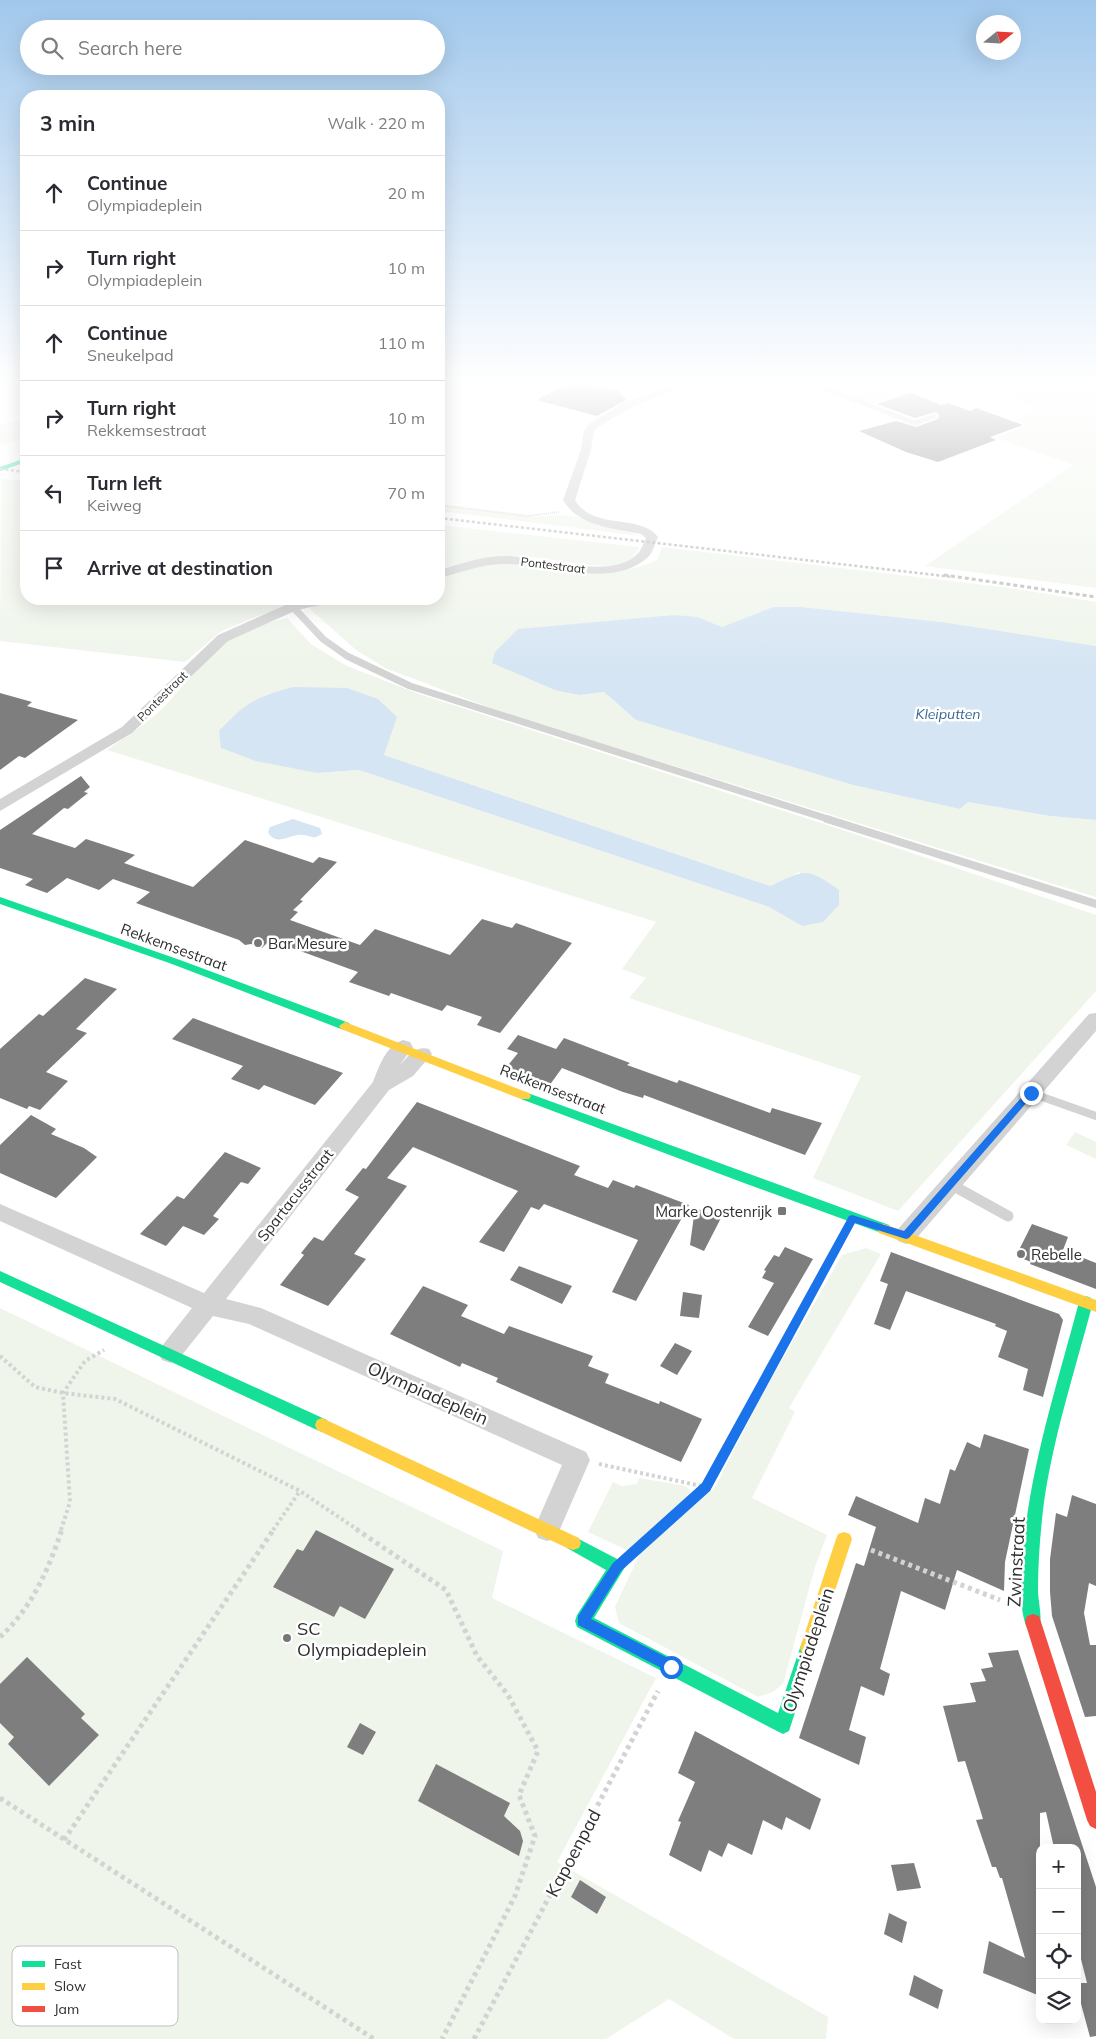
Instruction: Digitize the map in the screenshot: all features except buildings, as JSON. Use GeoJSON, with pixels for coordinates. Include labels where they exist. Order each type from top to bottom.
{"type":"FeatureCollection","features":[{"type":"Feature","properties":{"kind":"main road","name":"Rekkemsestraat"},"geometry":{"type":"LineString","coordinates":[[0,900],[422,1054],[696,1161],[852,1219],[906,1235],[1091,1304]]}},
{"type":"Feature","properties":{"kind":"main road"},"geometry":{"type":"LineString","coordinates":[[0,1276],[170,1353],[547,1530],[617,1567]]}},
{"type":"Feature","properties":{"kind":"main road","name":"Zwinstraat"},"geometry":{"type":"LineString","coordinates":[[1091,1304],[1040,1483],[1030,1559],[1030,1612],[1096,1820]]}},
{"type":"Feature","properties":{"kind":"main road","name":"Olympiadeplein"},"geometry":{"type":"LineString","coordinates":[[617,1567],[583,1621],[783,1725],[844,1539]]}},
{"type":"Feature","properties":{"kind":"street"},"geometry":{"type":"LineString","coordinates":[[575,510],[569,500],[576,480]]}},
{"type":"Feature","properties":{"kind":"street","name":"Pontestraat"},"geometry":{"type":"LineString","coordinates":[[445,573],[504,560],[601,570],[634,564],[647,553],[652,537],[646,531],[600,521],[575,510]]}},
{"type":"Feature","properties":{"kind":"street","name":"Pontestraat"},"geometry":{"type":"LineString","coordinates":[[0,806],[127,730],[223,638],[294,608],[306,605]]}},
{"type":"Feature","properties":{"kind":"street"},"geometry":{"type":"LineString","coordinates":[[906,1235],[1096,1019]]}},
{"type":"Feature","properties":{"kind":"street","name":"Spartacusstraat"},"geometry":{"type":"LineString","coordinates":[[208,1305],[382,1085],[390,1064],[403,1047]]}},
{"type":"Feature","properties":{"kind":"street","name":"Spartacusstraat"},"geometry":{"type":"LineString","coordinates":[[382,1085],[406,1071],[422,1054]]}},
{"type":"Feature","properties":{"kind":"street","name":"Olympiadeplein"},"geometry":{"type":"LineString","coordinates":[[0,1212],[208,1305],[253,1315],[577,1460]]}},
{"type":"Feature","properties":{"kind":"street"},"geometry":{"type":"LineString","coordinates":[[170,1353],[208,1305]]}},
{"type":"Feature","properties":{"kind":"street"},"geometry":{"type":"LineString","coordinates":[[547,1530],[577,1460]]}},
{"type":"Feature","properties":{"kind":"lane"},"geometry":{"type":"LineString","coordinates":[[294,608],[327,642],[366,667],[425,690],[508,719],[1096,904]]}},
{"type":"Feature","properties":{"kind":"lane"},"geometry":{"type":"LineString","coordinates":[[1031,1093],[1096,1116]]}},
{"type":"Feature","properties":{"kind":"lane"},"geometry":{"type":"LineString","coordinates":[[950,1184],[1008,1216]]}},
{"type":"Feature","properties":{"kind":"path"},"geometry":{"type":"LineString","coordinates":[[445,506],[528,516],[575,510]]}},
{"type":"Feature","properties":{"kind":"path"},"geometry":{"type":"LineString","coordinates":[[617,1567],[706,1487],[852,1219]]}},
{"type":"Feature","properties":{"kind":"path"},"geometry":{"type":"LineString","coordinates":[[0,1637],[17,1622],[52,1562],[70,1502],[63,1393],[85,1361],[98,1355],[124,1332]]}},
{"type":"Feature","properties":{"kind":"path"},"geometry":{"type":"LineString","coordinates":[[0,1356],[34,1387],[63,1393],[115,1399],[300,1490],[446,1590],[477,1656],[508,1695],[538,1751],[519,1795],[534,1836],[515,1896],[442,2039]]}},
{"type":"Feature","properties":{"kind":"path"},"geometry":{"type":"LineString","coordinates":[[577,1460],[706,1487]]}},
{"type":"Feature","properties":{"kind":"path"},"geometry":{"type":"LineString","coordinates":[[64,1840],[300,1490]]}},
{"type":"Feature","properties":{"kind":"path"},"geometry":{"type":"LineString","coordinates":[[844,1539],[1030,1612]]}},
{"type":"Feature","properties":{"kind":"path","name":"Kapoenpad"},"geometry":{"type":"LineString","coordinates":[[474,2039],[671,1667]]}},
{"type":"Feature","properties":{"kind":"path"},"geometry":{"type":"LineString","coordinates":[[0,1798],[374,2039]]}},
{"type":"Feature","properties":{"kind":"shaded area"},"geometry":{"type":"Polygon","coordinates":[[[1,480],[20,481],[20,605],[295,605],[255,617],[220,632],[185,662],[0,641],[1,480]]]}},
{"type":"Feature","properties":{"kind":"shaded area"},"geometry":{"type":"Polygon","coordinates":[[[1051,480],[1096,480],[1096,588],[925,566],[1051,480]]]}},
{"type":"Feature","properties":{"kind":"shaded area"},"geometry":{"type":"Polygon","coordinates":[[[445,506],[532,517],[560,515],[578,517],[641,536],[445,512],[445,506]]]}},
{"type":"Feature","properties":{"kind":"shaded area"},"geometry":{"type":"Polygon","coordinates":[[[445,526],[640,547],[630,562],[605,566],[530,557],[484,560],[445,568],[445,526]]]}},
{"type":"Feature","properties":{"kind":"shaded area"},"geometry":{"type":"Polygon","coordinates":[[[662,547],[1010,588],[1096,602],[1096,646],[942,622],[801,607],[773,607],[722,627],[697,619],[676,616],[629,620],[579,695],[604,692],[636,720],[853,785],[960,809],[968,802],[1050,816],[1096,820],[1096,897],[504,713],[385,668],[356,650],[310,609],[312,606],[317,605],[445,605],[445,574],[498,562],[603,571],[622,570],[658,559],[662,547]]]}},
{"type":"Feature","properties":{"kind":"shaded area"},"geometry":{"type":"Polygon","coordinates":[[[287,618],[311,644],[347,666],[419,694],[852,833],[1096,915],[1096,991],[898,1211],[813,1178],[861,1076],[629,998],[646,978],[622,969],[656,922],[107,750],[165,706],[205,660],[223,643],[246,631],[287,618]],[[384,755],[317,773],[359,770],[769,907],[802,926],[800,872],[770,886],[384,755]]]}},
{"type":"Feature","properties":{"kind":"shaded area"},"geometry":{"type":"Polygon","coordinates":[[[1075,1132],[1096,1142],[1096,1159],[1066,1145],[1075,1132]]]}},
{"type":"Feature","properties":{"kind":"shaded area"},"geometry":{"type":"Polygon","coordinates":[[[866,1248],[881,1254],[789,1408],[795,1412],[752,1498],[827,1535],[815,1567],[783,1684],[773,1692],[758,1697],[619,1623],[615,1607],[642,1549],[715,1487],[761,1397],[842,1255],[866,1248]]]}},
{"type":"Feature","properties":{"kind":"shaded area","name":"SC Olympiadeplein"},"geometry":{"type":"Polygon","coordinates":[[[0,1308],[503,1551],[492,1598],[656,1678],[557,1862],[828,2017],[826,2039],[734,2039],[669,1999],[606,2039],[0,2039],[0,1308]]]}},
{"type":"Feature","properties":{"kind":"shaded area"},"geometry":{"type":"Polygon","coordinates":[[[639,1478],[686,1486],[690,1490],[690,1497],[629,1551],[588,1532],[613,1482],[622,1486],[637,1484],[639,1478]]]}},
{"type":"Feature","properties":{"kind":"water","name":"Kleiputten"},"geometry":{"type":"Polygon","coordinates":[[[773,607],[801,607],[942,622],[1096,646],[1096,820],[1050,816],[968,802],[960,809],[853,785],[636,720],[604,692],[579,695],[555,690],[492,663],[495,652],[518,629],[674,615],[697,617],[722,627],[773,607]]]}},
{"type":"Feature","properties":{"kind":"water"},"geometry":{"type":"Polygon","coordinates":[[[293,687],[347,688],[378,699],[397,717],[384,755],[770,886],[791,876],[805,873],[811,874],[839,890],[839,905],[823,922],[802,926],[769,907],[359,770],[317,773],[256,761],[221,748],[219,731],[244,707],[269,694],[293,687]]]}},
{"type":"Feature","properties":{"kind":"water"},"geometry":{"type":"Polygon","coordinates":[[[293,819],[320,828],[322,834],[316,837],[298,835],[275,839],[271,837],[268,832],[270,827],[293,819]]]}},
{"type":"Feature","properties":{"kind":"railway"},"geometry":{"type":"LineString","coordinates":[[445,519],[953,577]]}},
{"type":"Feature","properties":{"kind":"railway"},"geometry":{"type":"LineString","coordinates":[[944,575],[1096,597]]}},
{"type":"Feature","properties":{"kind":"traffic: fast"},"geometry":{"type":"LineString","coordinates":[[0,900],[176,962],[345,1026]]}},
{"type":"Feature","properties":{"kind":"traffic: fast"},"geometry":{"type":"LineString","coordinates":[[525,1096],[884,1229]]}},
{"type":"Feature","properties":{"kind":"traffic: fast"},"geometry":{"type":"LineString","coordinates":[[0,1276],[322,1425]]}},
{"type":"Feature","properties":{"kind":"traffic: fast"},"geometry":{"type":"LineString","coordinates":[[1033,1622],[1030,1606],[1030,1577],[1036,1508],[1050,1438],[1086,1302]]}},
{"type":"Feature","properties":{"kind":"traffic: fast"},"geometry":{"type":"LineString","coordinates":[[573,1543],[617,1567],[583,1621],[783,1725],[808,1648]]}},
{"type":"Feature","properties":{"kind":"traffic: slow"},"geometry":{"type":"LineString","coordinates":[[345,1026],[525,1096]]}},
{"type":"Feature","properties":{"kind":"traffic: slow"},"geometry":{"type":"LineString","coordinates":[[884,1229],[1096,1306]]}},
{"type":"Feature","properties":{"kind":"traffic: slow"},"geometry":{"type":"LineString","coordinates":[[322,1425],[573,1543]]}},
{"type":"Feature","properties":{"kind":"traffic: slow"},"geometry":{"type":"LineString","coordinates":[[808,1648],[844,1539]]}},
{"type":"Feature","properties":{"kind":"traffic: jam"},"geometry":{"type":"LineString","coordinates":[[1033,1622],[1096,1820]]}},
{"type":"Feature","properties":{"kind":"place","name":"Bar Mesure"},"geometry":{"type":"Point","coordinates":[258,943]}},
{"type":"Feature","properties":{"kind":"place","name":"Marke Oostenrijk"},"geometry":{"type":"Point","coordinates":[782,1211]}},
{"type":"Feature","properties":{"kind":"place","name":"Rebelle"},"geometry":{"type":"Point","coordinates":[1021,1254]}},
{"type":"Feature","properties":{"kind":"place","name":"SC Olympiadeplein"},"geometry":{"type":"Point","coordinates":[287,1638]}},
{"type":"Feature","properties":{"kind":"route"},"geometry":{"type":"LineString","coordinates":[[671,1667],[583,1621],[617,1567],[706,1487],[852,1219],[906,1235],[1031,1093]]}}]}
